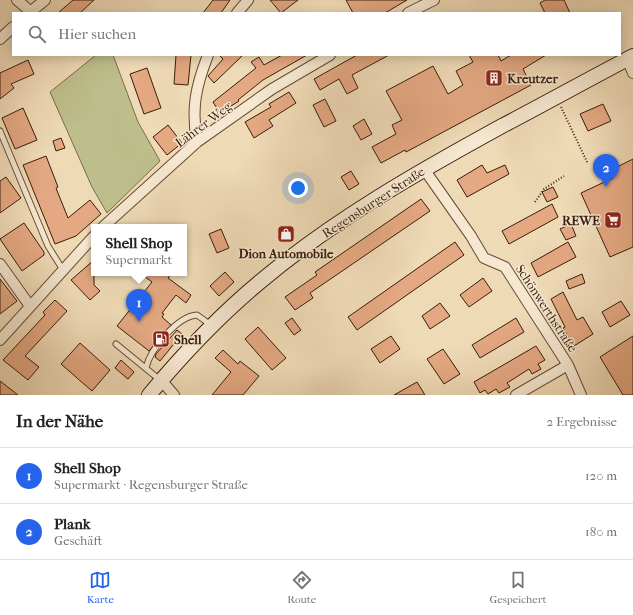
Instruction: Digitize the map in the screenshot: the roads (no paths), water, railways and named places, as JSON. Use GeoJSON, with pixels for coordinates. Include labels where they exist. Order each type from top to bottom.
{"type":"FeatureCollection","features":[{"type":"Feature","properties":{"kind":"main road","name":"Regensburger Straße"},"geometry":{"type":"LineString","coordinates":[[149,395],[161,380],[212,326],[260,282],[297,252],[367,203],[424,169],[558,105],[630,58]]}},
{"type":"Feature","properties":{"kind":"street"},"geometry":{"type":"LineString","coordinates":[[17,0],[30,12],[45,0]]}},
{"type":"Feature","properties":{"kind":"street"},"geometry":{"type":"LineString","coordinates":[[238,12],[248,0]]}},
{"type":"Feature","properties":{"kind":"street"},"geometry":{"type":"LineString","coordinates":[[410,12],[434,0]]}},
{"type":"Feature","properties":{"kind":"street"},"geometry":{"type":"LineString","coordinates":[[0,39],[12,28]]}},
{"type":"Feature","properties":{"kind":"street"},"geometry":{"type":"LineString","coordinates":[[197,142],[194,124],[194,100],[199,76],[208,56]]}},
{"type":"Feature","properties":{"kind":"street","name":"Lährer Weg"},"geometry":{"type":"LineString","coordinates":[[105,224],[197,142],[272,89],[328,56]]}},
{"type":"Feature","properties":{"kind":"street"},"geometry":{"type":"LineString","coordinates":[[630,58],[633,73]]}},
{"type":"Feature","properties":{"kind":"street","name":"Schönwerthstraße"},"geometry":{"type":"LineString","coordinates":[[424,169],[484,258],[505,267],[568,365],[581,395]]}},
{"type":"Feature","properties":{"kind":"street"},"geometry":{"type":"LineString","coordinates":[[0,340],[91,239]]}},
{"type":"Feature","properties":{"kind":"street"},"geometry":{"type":"LineString","coordinates":[[0,264],[30,306]]}},
{"type":"Feature","properties":{"kind":"street"},"geometry":{"type":"LineString","coordinates":[[516,395],[568,365]]}},
{"type":"Feature","properties":{"kind":"street"},"geometry":{"type":"LineString","coordinates":[[161,380],[174,395]]}},
{"type":"Feature","properties":{"kind":"lane"},"geometry":{"type":"LineString","coordinates":[[0,131],[48,246],[63,270]]}},
{"type":"Feature","properties":{"kind":"lane"},"geometry":{"type":"LineString","coordinates":[[146,368],[151,353],[182,319],[190,315],[197,315],[212,326]]}},
{"type":"Feature","properties":{"kind":"lane"},"geometry":{"type":"LineString","coordinates":[[116,344],[161,380]]}},
{"type":"Feature","properties":{"kind":"place","name":"Kreutzer"},"geometry":{"type":"Point","coordinates":[494,78]}},
{"type":"Feature","properties":{"kind":"place","name":"Plank"},"geometry":{"type":"Point","coordinates":[606,187]}},
{"type":"Feature","properties":{"kind":"place","name":"REWE"},"geometry":{"type":"Point","coordinates":[613,220]}},
{"type":"Feature","properties":{"kind":"place","name":"Dion Automobile"},"geometry":{"type":"Point","coordinates":[286,234]}},
{"type":"Feature","properties":{"kind":"place","name":"Shell Shop"},"geometry":{"type":"Point","coordinates":[139,322]}},
{"type":"Feature","properties":{"kind":"place","name":"Shell"},"geometry":{"type":"Point","coordinates":[161,339]}}]}
